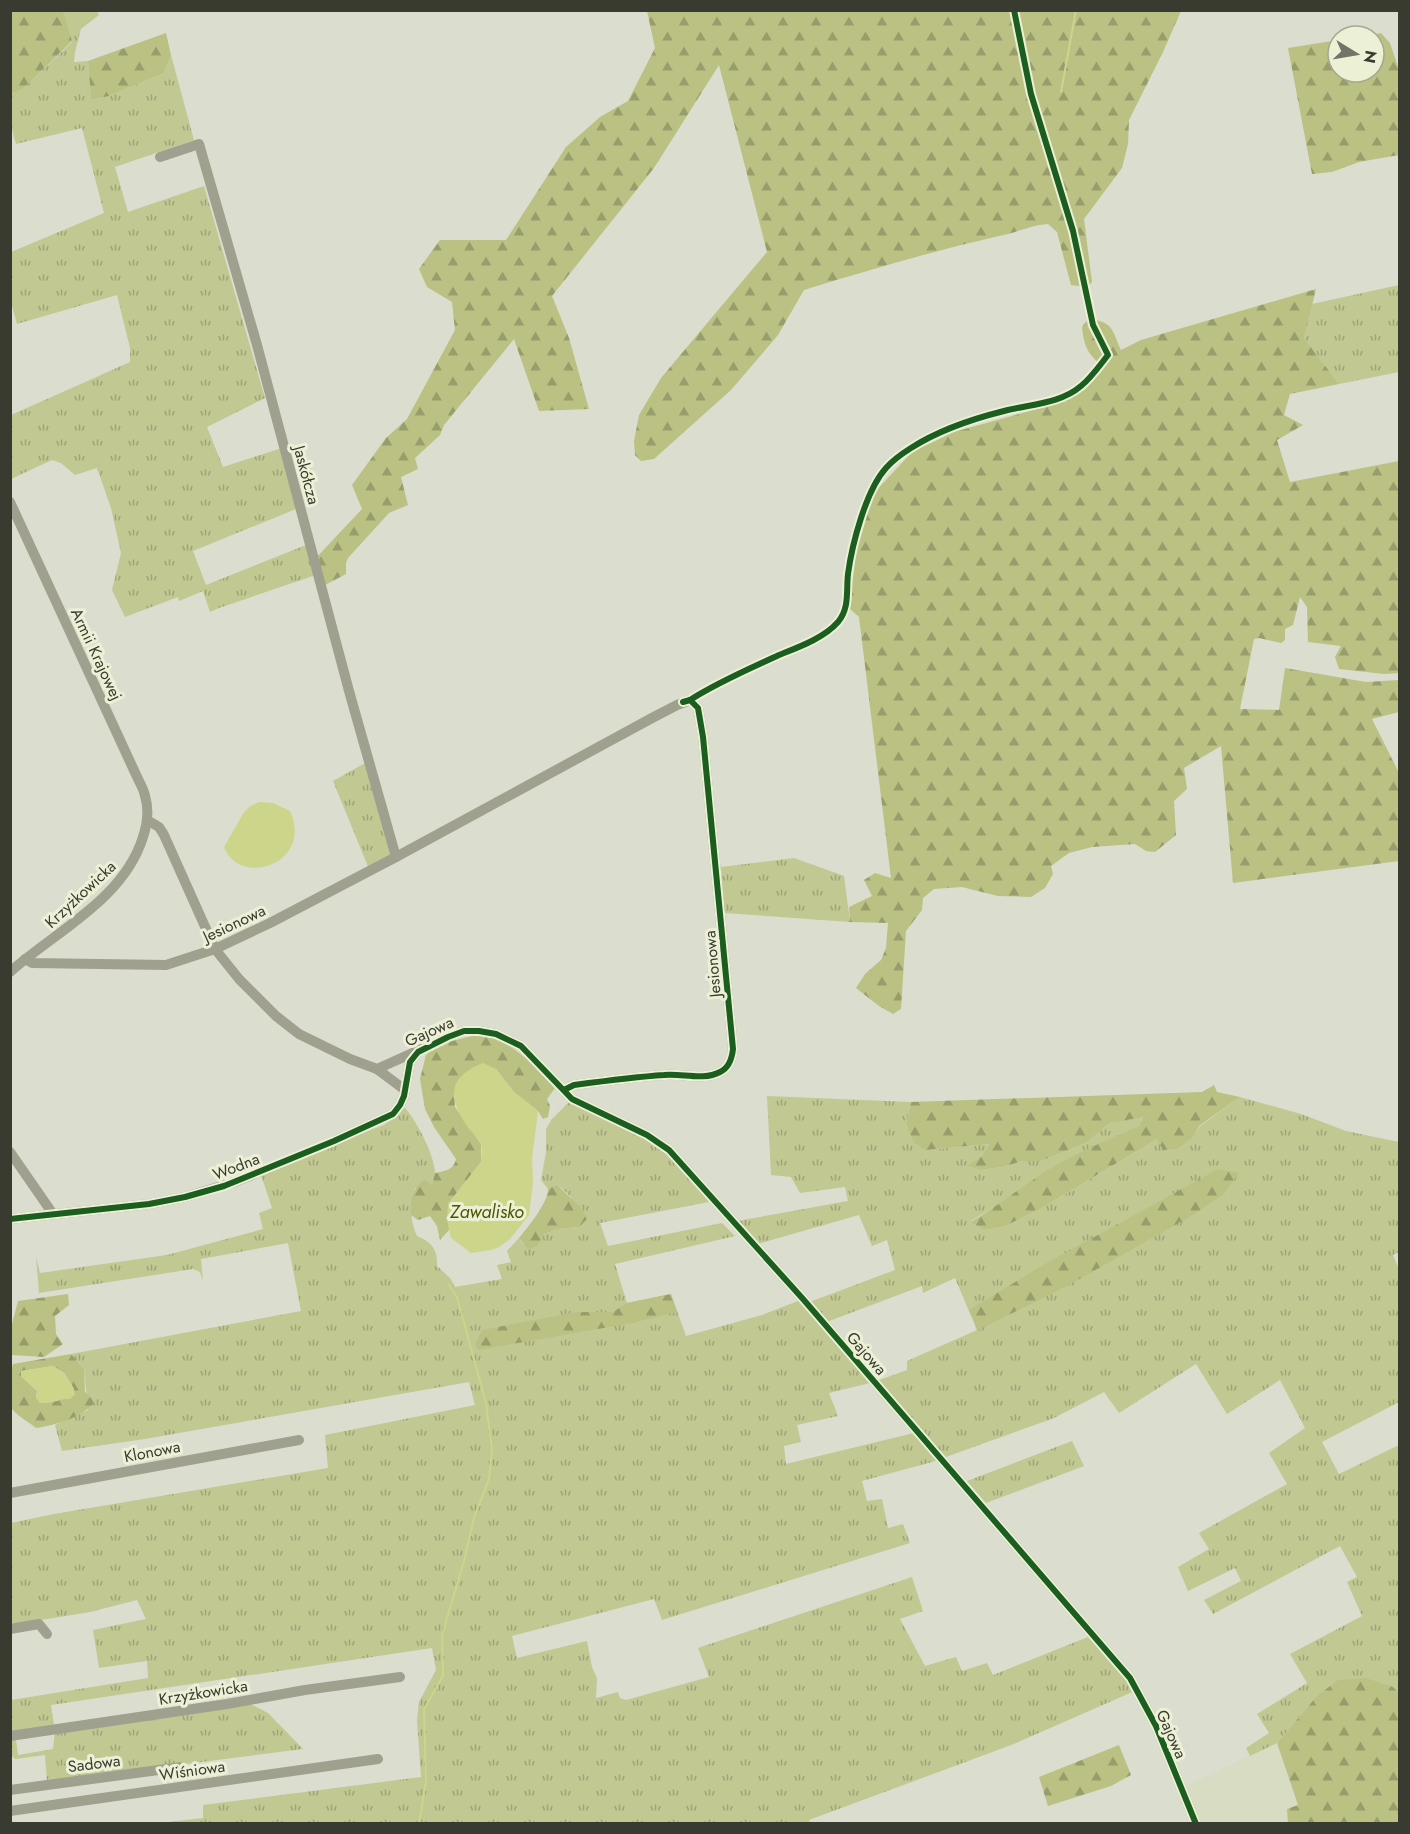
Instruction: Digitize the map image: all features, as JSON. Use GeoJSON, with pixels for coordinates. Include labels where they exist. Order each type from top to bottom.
{"type":"FeatureCollection","features":[{"type":"Feature","properties":{"kind":"street","name":"Jaskółcza"},"geometry":{"type":"LineString","coordinates":[[160,157],[199,144],[257,345],[349,691],[396,855]]}},
{"type":"Feature","properties":{"kind":"street","name":"Armii Krajowej"},"geometry":{"type":"LineString","coordinates":[[10,502],[146,797],[147,820]]}},
{"type":"Feature","properties":{"kind":"street","name":"Jesionowa"},"geometry":{"type":"LineString","coordinates":[[25,959],[32,963],[166,965],[215,949],[270,923],[690,700],[696,705],[703,737],[734,1049],[732,1056],[728,1066],[716,1074],[706,1076],[667,1074],[574,1085],[564,1090]]}},
{"type":"Feature","properties":{"kind":"street"},"geometry":{"type":"LineString","coordinates":[[147,820],[159,827],[164,835],[215,949],[239,980],[276,1016],[299,1034],[377,1070],[405,1090]]}},
{"type":"Feature","properties":{"kind":"street","name":"Krzyżkowicka"},"geometry":{"type":"LineString","coordinates":[[10,972],[80,918],[119,882],[135,859],[147,820]]}},
{"type":"Feature","properties":{"kind":"street","name":"Gajowa"},"geometry":{"type":"LineString","coordinates":[[377,1070],[464,1031],[496,1034],[521,1046],[572,1099],[647,1135],[669,1150],[803,1299],[1130,1678],[1156,1726],[1196,1824]]}},
{"type":"Feature","properties":{"kind":"street","name":"Wodna"},"geometry":{"type":"LineString","coordinates":[[10,1218],[149,1204],[224,1186],[393,1114],[400,1106],[410,1062],[418,1052]]}},
{"type":"Feature","properties":{"kind":"street"},"geometry":{"type":"LineString","coordinates":[[10,1152],[53,1214]]}},
{"type":"Feature","properties":{"kind":"street","name":"Klonowa"},"geometry":{"type":"LineString","coordinates":[[10,1493],[299,1440]]}},
{"type":"Feature","properties":{"kind":"street"},"geometry":{"type":"LineString","coordinates":[[10,1629],[39,1624],[47,1634]]}},
{"type":"Feature","properties":{"kind":"street","name":"Krzyżkowicka"},"geometry":{"type":"LineString","coordinates":[[10,1736],[400,1677]]}},
{"type":"Feature","properties":{"kind":"street","name":"Wiśniowa"},"geometry":{"type":"LineString","coordinates":[[10,1811],[378,1759]]}},
{"type":"Feature","properties":{"kind":"street","name":"Sadowa"},"geometry":{"type":"LineString","coordinates":[[10,1790],[181,1767]]}},
{"type":"Feature","properties":{"kind":"shaded area"},"geometry":{"type":"Polygon","coordinates":[[[1277,1743],[1298,1806],[1287,1809],[1288,1823],[1196,1823],[1181,1788],[1277,1743]]]}},
{"type":"Feature","properties":{"kind":"green space"},"geometry":{"type":"Polygon","coordinates":[[[11,10],[63,11],[72,41],[23,89],[11,94],[11,10]]]}},
{"type":"Feature","properties":{"kind":"green space"},"geometry":{"type":"Polygon","coordinates":[[[63,11],[97,11],[99,15],[81,29],[74,62],[88,61],[91,100],[109,96],[164,73],[171,55],[194,140],[115,167],[128,212],[204,186],[265,398],[207,427],[223,467],[282,448],[296,509],[193,551],[206,585],[306,545],[316,575],[210,612],[203,591],[179,601],[178,597],[125,617],[112,590],[121,553],[111,508],[97,468],[75,475],[61,463],[52,460],[11,479],[11,415],[130,362],[130,348],[117,295],[17,324],[11,302],[11,252],[104,213],[82,128],[16,144],[11,126],[11,94],[23,89],[72,42],[63,11]]]}},
{"type":"Feature","properties":{"kind":"green space"},"geometry":{"type":"Polygon","coordinates":[[[647,11],[1181,11],[1129,120],[1128,144],[1122,168],[1084,219],[1092,282],[1087,287],[1071,285],[1057,232],[1048,224],[925,254],[804,290],[778,335],[731,390],[654,459],[641,461],[635,455],[634,441],[639,415],[661,378],[767,252],[719,65],[654,168],[552,296],[569,338],[589,409],[539,411],[514,339],[444,425],[440,435],[415,458],[418,469],[401,477],[408,505],[389,513],[348,558],[346,574],[323,586],[315,559],[362,509],[352,485],[386,438],[407,419],[455,330],[452,302],[427,287],[419,269],[440,240],[506,240],[566,147],[600,117],[628,101],[655,48],[647,11]]]}},
{"type":"Feature","properties":{"kind":"green space"},"geometry":{"type":"Polygon","coordinates":[[[166,33],[171,55],[164,73],[109,96],[91,100],[88,61],[166,33]]]}},
{"type":"Feature","properties":{"kind":"green space"},"geometry":{"type":"Polygon","coordinates":[[[1386,39],[1390,43],[1399,70],[1399,155],[1359,162],[1332,172],[1312,174],[1288,48],[1326,42],[1326,84],[1386,84],[1386,39]]]}},
{"type":"Feature","properties":{"kind":"green space"},"geometry":{"type":"Polygon","coordinates":[[[1399,285],[1399,372],[1339,384],[1304,338],[1312,304],[1399,285]]]}},
{"type":"Feature","properties":{"kind":"green space"},"geometry":{"type":"Polygon","coordinates":[[[1316,289],[1304,338],[1339,384],[1290,394],[1284,415],[1303,425],[1277,440],[1290,482],[1399,461],[1399,673],[1384,674],[1339,669],[1335,657],[1341,646],[1308,642],[1307,607],[1300,597],[1293,625],[1285,629],[1285,640],[1281,643],[1254,639],[1240,709],[1279,710],[1285,668],[1366,682],[1399,680],[1399,712],[1372,719],[1399,773],[1399,861],[1233,883],[1221,746],[1184,768],[1187,789],[1174,801],[1176,835],[1155,852],[1146,851],[1135,844],[1092,847],[1069,853],[1051,866],[1053,874],[1045,888],[1031,897],[998,896],[962,887],[934,889],[923,898],[922,910],[906,931],[901,1009],[893,1014],[879,1006],[856,988],[865,974],[881,960],[886,948],[888,923],[850,922],[849,907],[872,896],[864,880],[875,873],[891,878],[859,617],[849,608],[856,554],[873,494],[912,452],[954,432],[1066,401],[1085,386],[1102,366],[1085,344],[1082,327],[1088,319],[1107,324],[1121,350],[1141,340],[1316,289]]]}},
{"type":"Feature","properties":{"kind":"green space"},"geometry":{"type":"Polygon","coordinates":[[[367,762],[392,855],[369,869],[333,781],[367,762]]]}},
{"type":"Feature","properties":{"kind":"green space"},"geometry":{"type":"Polygon","coordinates":[[[794,858],[844,876],[850,922],[724,913],[721,867],[794,858]]]}},
{"type":"Feature","properties":{"kind":"green space"},"geometry":{"type":"Polygon","coordinates":[[[472,1036],[498,1040],[509,1046],[555,1088],[547,1099],[550,1106],[548,1117],[543,1119],[538,1111],[515,1093],[496,1069],[454,1094],[455,1107],[481,1144],[481,1162],[448,1204],[449,1230],[440,1240],[437,1226],[430,1216],[418,1220],[411,1215],[412,1200],[414,1191],[420,1183],[424,1180],[432,1186],[435,1173],[451,1168],[456,1159],[434,1127],[425,1109],[420,1079],[426,1055],[452,1041],[472,1036]]]}},
{"type":"Feature","properties":{"kind":"green space"},"geometry":{"type":"Polygon","coordinates":[[[1214,1085],[1217,1092],[1240,1097],[1199,1126],[1194,1136],[1177,1149],[1163,1150],[1157,1139],[1040,1209],[1003,1227],[984,1230],[971,1222],[1054,1166],[1139,1126],[1143,1117],[1110,1123],[1086,1143],[1041,1161],[1023,1161],[980,1170],[967,1166],[982,1156],[990,1144],[926,1150],[914,1143],[906,1123],[911,1102],[1202,1092],[1214,1085]]]}},
{"type":"Feature","properties":{"kind":"green space"},"geometry":{"type":"Polygon","coordinates":[[[767,1096],[911,1102],[906,1123],[926,1150],[991,1144],[982,1156],[968,1166],[980,1170],[1023,1161],[1041,1161],[1086,1143],[1110,1123],[1143,1116],[1139,1126],[1099,1144],[971,1221],[984,1230],[1003,1227],[1040,1209],[1157,1139],[1194,1136],[1199,1127],[1240,1097],[1301,1114],[1346,1131],[1399,1142],[1399,1252],[1393,1255],[1400,1272],[1399,1402],[1322,1442],[1339,1474],[1399,1445],[1399,1693],[1393,1687],[1316,1697],[1277,1743],[1250,1756],[1246,1748],[1269,1733],[1257,1714],[1307,1683],[1290,1654],[1362,1616],[1347,1582],[1357,1577],[1340,1546],[1213,1614],[1204,1600],[1241,1581],[1235,1568],[1188,1591],[1178,1567],[1209,1549],[1199,1533],[1287,1484],[1269,1453],[1305,1428],[1280,1380],[1227,1414],[1196,1364],[1119,1413],[1104,1392],[1054,1418],[932,1462],[862,1481],[867,1501],[882,1499],[888,1528],[903,1524],[910,1543],[662,1620],[654,1599],[512,1636],[517,1658],[587,1641],[592,1667],[597,1678],[596,1698],[618,1692],[620,1698],[626,1700],[709,1677],[698,1648],[912,1577],[923,1611],[900,1619],[925,1666],[956,1657],[962,1671],[987,1663],[993,1675],[1093,1635],[1137,1690],[1014,1744],[809,1820],[810,1823],[160,1823],[203,1818],[203,1805],[421,1777],[417,1720],[419,1702],[436,1670],[432,1648],[51,1705],[54,1725],[15,1732],[18,1755],[53,1749],[55,1731],[245,1701],[268,1713],[303,1749],[47,1782],[45,1755],[15,1759],[11,1755],[11,1700],[148,1678],[147,1661],[99,1668],[93,1630],[146,1619],[137,1600],[90,1612],[11,1625],[11,1523],[328,1468],[325,1435],[475,1405],[469,1382],[145,1439],[62,1451],[55,1425],[88,1410],[84,1369],[71,1354],[301,1311],[288,1243],[201,1259],[203,1281],[200,1272],[193,1269],[39,1293],[36,1257],[40,1273],[167,1255],[263,1229],[259,1213],[272,1208],[260,1172],[384,1125],[404,1107],[424,1138],[432,1157],[435,1173],[432,1187],[415,1188],[413,1194],[411,1212],[417,1236],[433,1247],[437,1266],[450,1278],[455,1287],[502,1279],[497,1265],[511,1262],[507,1251],[519,1238],[523,1244],[557,1229],[579,1227],[571,1197],[557,1184],[548,1189],[541,1180],[546,1152],[546,1129],[552,1119],[572,1099],[647,1135],[714,1201],[600,1223],[608,1246],[722,1223],[735,1236],[615,1264],[627,1303],[671,1294],[686,1336],[762,1315],[803,1299],[807,1303],[895,1270],[887,1240],[872,1246],[859,1215],[754,1245],[732,1222],[848,1201],[845,1187],[800,1193],[791,1177],[771,1175],[767,1096]],[[955,1278],[923,1293],[922,1286],[824,1323],[874,1382],[907,1370],[907,1361],[977,1330],[955,1278]],[[874,1382],[829,1393],[838,1416],[797,1425],[801,1442],[784,1446],[786,1464],[918,1432],[874,1382]]]}},
{"type":"Feature","properties":{"kind":"green space"},"geometry":{"type":"Polygon","coordinates":[[[1218,1169],[1239,1173],[1224,1194],[1191,1216],[1069,1285],[978,1330],[969,1310],[1045,1264],[1218,1169]]]}},
{"type":"Feature","properties":{"kind":"green space"},"geometry":{"type":"Polygon","coordinates":[[[557,1184],[578,1205],[587,1219],[579,1227],[557,1229],[545,1234],[537,1246],[528,1249],[519,1238],[541,1208],[548,1189],[557,1184]]]}},
{"type":"Feature","properties":{"kind":"green space"},"geometry":{"type":"Polygon","coordinates":[[[68,1294],[69,1305],[55,1316],[56,1334],[63,1344],[44,1357],[11,1355],[11,1328],[18,1301],[68,1294]]]}},
{"type":"Feature","properties":{"kind":"green space"},"geometry":{"type":"Polygon","coordinates":[[[671,1294],[677,1312],[632,1323],[478,1350],[475,1345],[482,1330],[576,1312],[613,1312],[627,1303],[671,1294]]]}},
{"type":"Feature","properties":{"kind":"green space"},"geometry":{"type":"Polygon","coordinates":[[[71,1354],[84,1369],[85,1392],[95,1402],[68,1420],[36,1428],[11,1407],[13,1364],[71,1354]],[[53,1366],[21,1371],[21,1376],[37,1391],[36,1398],[57,1401],[74,1389],[64,1373],[53,1366]]]}},
{"type":"Feature","properties":{"kind":"green space"},"geometry":{"type":"Polygon","coordinates":[[[1072,1441],[1084,1466],[986,1503],[967,1481],[1072,1441]]]}},
{"type":"Feature","properties":{"kind":"green space"},"geometry":{"type":"Polygon","coordinates":[[[1366,1678],[1393,1687],[1399,1693],[1399,1823],[1288,1823],[1287,1809],[1298,1805],[1277,1743],[1316,1697],[1338,1680],[1366,1678]]]}},
{"type":"Feature","properties":{"kind":"green space"},"geometry":{"type":"Polygon","coordinates":[[[1119,1745],[1131,1775],[1111,1786],[1048,1806],[1039,1777],[1119,1745]]]}},
{"type":"Feature","properties":{"kind":"water"},"geometry":{"type":"Polygon","coordinates":[[[259,802],[273,803],[290,811],[295,829],[292,845],[284,856],[272,864],[258,868],[244,866],[232,859],[224,847],[243,814],[249,807],[259,802]]]}},
{"type":"Feature","properties":{"kind":"water","name":"Zawalisko"},"geometry":{"type":"Polygon","coordinates":[[[483,1063],[496,1069],[515,1093],[538,1111],[532,1159],[533,1183],[529,1215],[510,1239],[499,1247],[471,1253],[451,1238],[447,1220],[448,1204],[481,1162],[482,1148],[457,1109],[454,1091],[462,1076],[483,1063]]]}},
{"type":"Feature","properties":{"kind":"water"},"geometry":{"type":"Polygon","coordinates":[[[53,1366],[67,1377],[75,1394],[70,1399],[40,1403],[36,1398],[37,1391],[21,1376],[21,1371],[53,1366]]]}},
{"type":"Feature","properties":{"kind":"waterway"},"geometry":{"type":"LineString","coordinates":[[1061,92],[1076,10]]}},
{"type":"Feature","properties":{"kind":"waterway"},"geometry":{"type":"LineString","coordinates":[[419,1824],[426,1781],[424,1709],[443,1676],[442,1635],[474,1518],[489,1479],[492,1449],[486,1403],[457,1297],[449,1285]]}},
{"type":"Feature","properties":{"kind":"cycle path"},"geometry":{"type":"LineString","coordinates":[[690,700],[734,676],[811,642],[838,622],[846,605],[850,562],[866,503],[879,478],[895,459],[933,436],[956,426],[992,414],[1064,397],[1085,383],[1108,355],[1093,325],[1073,231],[1031,94],[1014,10]]}},
{"type":"Feature","properties":{"kind":"cycle path"},"geometry":{"type":"LineString","coordinates":[[564,1090],[574,1085],[642,1077],[713,1075],[723,1070],[731,1059],[733,1049],[703,737],[698,708],[690,700],[683,702]]}},
{"type":"Feature","properties":{"kind":"cycle path"},"geometry":{"type":"LineString","coordinates":[[10,1219],[149,1204],[224,1186],[393,1114],[404,1096],[410,1062],[418,1052],[448,1037],[464,1031],[479,1031],[496,1034],[521,1046],[572,1099],[647,1135],[669,1150],[803,1299],[1130,1678],[1156,1726],[1196,1824]]}}]}
